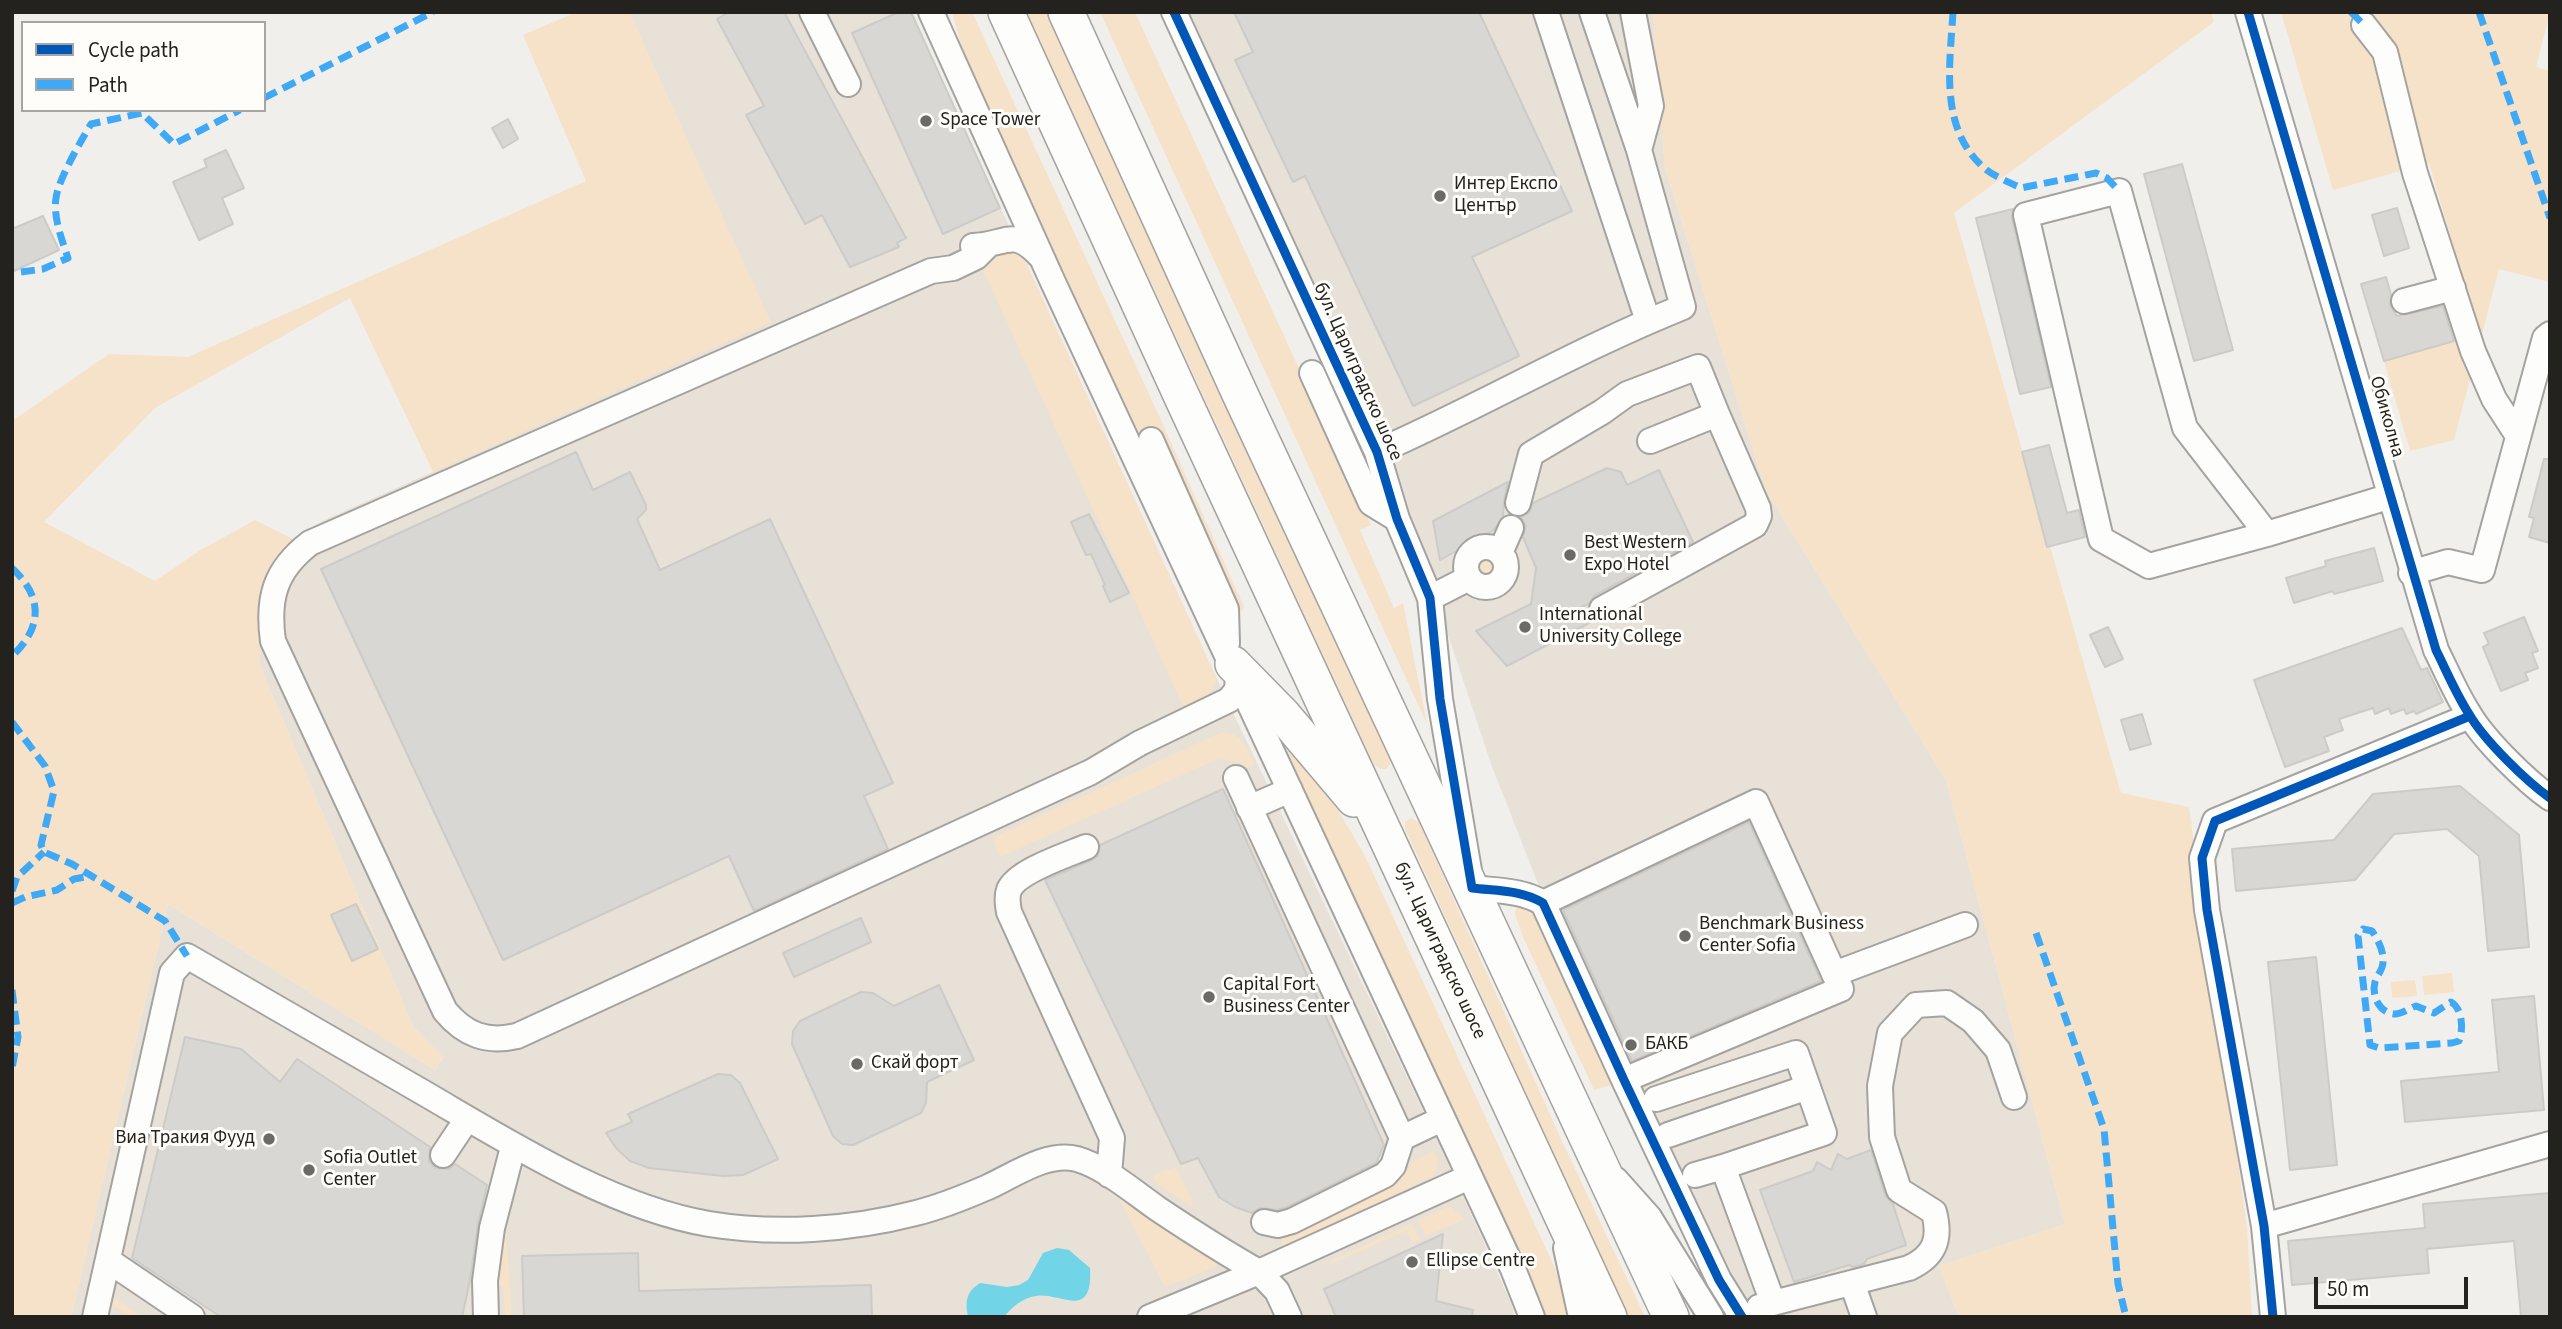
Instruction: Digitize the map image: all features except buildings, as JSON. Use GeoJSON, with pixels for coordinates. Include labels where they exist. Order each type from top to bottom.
{"type":"FeatureCollection","features":[{"type":"Feature","properties":{"kind":"highway","name":"бул. Цариградско шосе"},"geometry":{"type":"LineString","coordinates":[[1006,12],[1609,1317]]}},
{"type":"Feature","properties":{"kind":"highway","name":"бул. Цариградско шосе"},"geometry":{"type":"LineString","coordinates":[[1066,12],[1240,394],[1671,1317]]}},
{"type":"Feature","properties":{"kind":"highway"},"geometry":{"type":"LineString","coordinates":[[1233,664],[1328,766],[1387,840]]}},
{"type":"Feature","properties":{"kind":"street"},"geometry":{"type":"LineString","coordinates":[[812,12],[848,84]]}},
{"type":"Feature","properties":{"kind":"street"},"geometry":{"type":"LineString","coordinates":[[931,12],[1042,257],[1513,1269],[1531,1317]]}},
{"type":"Feature","properties":{"kind":"street"},"geometry":{"type":"LineString","coordinates":[[946,12],[967,66]]}},
{"type":"Feature","properties":{"kind":"street","name":"бул. Цариградско шосе"},"geometry":{"type":"LineString","coordinates":[[1174,12],[1377,452],[1397,519],[1430,598],[1440,699],[1472,888]]}},
{"type":"Feature","properties":{"kind":"street"},"geometry":{"type":"LineString","coordinates":[[1546,12],[1648,321]]}},
{"type":"Feature","properties":{"kind":"street"},"geometry":{"type":"LineString","coordinates":[[1377,452],[1648,321],[1683,307],[1639,150],[1592,12]]}},
{"type":"Feature","properties":{"kind":"street"},"geometry":{"type":"LineString","coordinates":[[1633,12],[1651,106],[1639,150]]}},
{"type":"Feature","properties":{"kind":"street","name":"Обиколна"},"geometry":{"type":"LineString","coordinates":[[2248,12],[2435,650],[2470,716],[2539,790],[2550,798]]}},
{"type":"Feature","properties":{"kind":"street"},"geometry":{"type":"LineString","coordinates":[[2364,24],[2385,52],[2415,173],[2473,351],[2494,399],[2518,436]]}},
{"type":"Feature","properties":{"kind":"street"},"geometry":{"type":"LineString","coordinates":[[2267,534],[2185,428],[2119,191],[2026,215],[2101,539],[2149,566],[2267,534],[2391,496]]}},
{"type":"Feature","properties":{"kind":"street"},"geometry":{"type":"LineString","coordinates":[[1042,257],[1019,240],[1001,239],[987,246],[976,257],[953,268],[936,268],[310,543],[288,564],[272,596],[272,641],[445,1011],[455,1023],[479,1037],[505,1039],[517,1036],[1091,772],[1140,743],[1229,700],[1237,690],[1226,609],[1151,440]]}},
{"type":"Feature","properties":{"kind":"street"},"geometry":{"type":"LineString","coordinates":[[2404,301],[2453,288]]}},
{"type":"Feature","properties":{"kind":"street"},"geometry":{"type":"LineString","coordinates":[[2411,573],[2448,562],[2482,570],[2545,338],[2550,334]]}},
{"type":"Feature","properties":{"kind":"street"},"geometry":{"type":"LineString","coordinates":[[1518,503],[1531,454],[1627,394],[1698,367],[1758,508],[1759,516],[1755,525],[1602,609]]}},
{"type":"Feature","properties":{"kind":"street"},"geometry":{"type":"LineString","coordinates":[[1312,373],[1371,503],[1397,519]]}},
{"type":"Feature","properties":{"kind":"street"},"geometry":{"type":"LineString","coordinates":[[1650,441],[1717,414]]}},
{"type":"Feature","properties":{"kind":"street"},"geometry":{"type":"LineString","coordinates":[[1430,598],[1469,578],[1466,566],[1471,554],[1482,548],[1495,549],[1500,553],[1511,528]]}},
{"type":"Feature","properties":{"kind":"street"},"geometry":{"type":"LineString","coordinates":[[1091,772],[1146,754],[1234,712],[1247,712],[1258,720]]}},
{"type":"Feature","properties":{"kind":"street"},"geometry":{"type":"LineString","coordinates":[[2273,1317],[2264,1226],[2207,910],[2202,858],[2215,821],[2470,716]]}},
{"type":"Feature","properties":{"kind":"street"},"geometry":{"type":"LineString","coordinates":[[1236,778],[1402,1138],[1393,1166],[1385,1175],[1292,1221],[1278,1224],[1264,1222]]}},
{"type":"Feature","properties":{"kind":"street"},"geometry":{"type":"LineString","coordinates":[[1249,808],[1290,790]]}},
{"type":"Feature","properties":{"kind":"street"},"geometry":{"type":"LineString","coordinates":[[1543,903],[1756,802],[1835,974],[1841,989],[1624,1080]]}},
{"type":"Feature","properties":{"kind":"street"},"geometry":{"type":"LineString","coordinates":[[1086,847],[1021,876],[1014,882],[1007,901],[1009,912],[1112,1139],[1109,1175]]}},
{"type":"Feature","properties":{"kind":"street"},"geometry":{"type":"LineString","coordinates":[[1472,888],[1520,893],[1543,903],[1736,1316],[1773,1303],[1909,1268],[1921,1263],[1930,1253],[1938,1233],[1934,1212],[1899,1190],[1882,1137],[1880,1086],[1890,1033],[1916,1005],[1947,1003],[1973,1021],[1998,1050],[2014,1097]]}},
{"type":"Feature","properties":{"kind":"street"},"geometry":{"type":"LineString","coordinates":[[1835,974],[1965,925]]}},
{"type":"Feature","properties":{"kind":"street"},"geometry":{"type":"LineString","coordinates":[[95,1317],[173,973],[187,956],[513,1147],[629,1201],[680,1218],[712,1224],[769,1228],[872,1224],[908,1215],[985,1188],[1038,1164],[1058,1158],[1078,1160],[1109,1175],[1160,1211],[1259,1272],[1277,1291],[1289,1317]]}},
{"type":"Feature","properties":{"kind":"street"},"geometry":{"type":"LineString","coordinates":[[1656,1099],[1796,1053],[1824,1133],[1695,1174]]}},
{"type":"Feature","properties":{"kind":"street"},"geometry":{"type":"LineString","coordinates":[[1668,1135],[1808,1087]]}},
{"type":"Feature","properties":{"kind":"street"},"geometry":{"type":"LineString","coordinates":[[443,1155],[467,1119]]}},
{"type":"Feature","properties":{"kind":"street"},"geometry":{"type":"LineString","coordinates":[[1402,1138],[1442,1119]]}},
{"type":"Feature","properties":{"kind":"street"},"geometry":{"type":"LineString","coordinates":[[2264,1226],[2550,1144]]}},
{"type":"Feature","properties":{"kind":"street"},"geometry":{"type":"LineString","coordinates":[[485,1317],[485,1281],[492,1228],[513,1147]]}},
{"type":"Feature","properties":{"kind":"street"},"geometry":{"type":"LineString","coordinates":[[1597,1159],[1649,1217],[1712,1317]]}},
{"type":"Feature","properties":{"kind":"street"},"geometry":{"type":"LineString","coordinates":[[1723,1167],[1773,1303]]}},
{"type":"Feature","properties":{"kind":"street"},"geometry":{"type":"LineString","coordinates":[[1150,1317],[1259,1272],[1469,1177]]}},
{"type":"Feature","properties":{"kind":"street"},"geometry":{"type":"LineString","coordinates":[[1557,1206],[1581,1317]]}},
{"type":"Feature","properties":{"kind":"street"},"geometry":{"type":"LineString","coordinates":[[109,1261],[192,1317]]}},
{"type":"Feature","properties":{"kind":"street"},"geometry":{"type":"LineString","coordinates":[[1852,1283],[1864,1317]]}},
{"type":"Feature","properties":{"kind":"shaded area"},"geometry":{"type":"Polygon","coordinates":[[[577,12],[629,12],[771,322],[433,472],[350,298],[155,408],[44,522],[155,581],[199,551],[255,520],[295,540],[272,567],[260,599],[260,666],[413,1026],[443,1056],[435,1070],[168,904],[71,1317],[12,1317],[12,421],[109,354],[188,357],[586,181],[523,35],[577,12]]]}},
{"type":"Feature","properties":{"kind":"shaded area"},"geometry":{"type":"Polygon","coordinates":[[[629,12],[909,12],[1216,677],[1451,1169],[1515,1317],[71,1317],[168,904],[435,1070],[443,1057],[413,1026],[260,666],[260,599],[272,567],[295,540],[322,521],[770,322],[629,12]]]}},
{"type":"Feature","properties":{"kind":"shaded area"},"geometry":{"type":"Polygon","coordinates":[[[952,12],[972,12],[1161,420],[1244,607],[1237,616],[1140,442],[967,66],[952,12]]]}},
{"type":"Feature","properties":{"kind":"shaded area"},"geometry":{"type":"Polygon","coordinates":[[[1026,12],[1046,12],[1390,757],[1391,763],[1386,769],[1374,765],[1026,12]]]}},
{"type":"Feature","properties":{"kind":"shaded area"},"geometry":{"type":"Polygon","coordinates":[[[1100,12],[1135,12],[1371,525],[1360,530],[1394,608],[1403,603],[1427,724],[1100,12]]]}},
{"type":"Feature","properties":{"kind":"shaded area"},"geometry":{"type":"Polygon","coordinates":[[[1189,12],[1653,12],[1665,168],[1766,491],[1946,780],[2065,1224],[1939,1266],[1959,1317],[1758,1317],[1741,1292],[1544,899],[1491,764],[1401,494],[1189,12]]]}},
{"type":"Feature","properties":{"kind":"shaded area"},"geometry":{"type":"Polygon","coordinates":[[[1653,12],[2211,12],[2214,22],[1954,213],[2121,793],[2189,807],[2247,1228],[2252,1317],[1959,1317],[1939,1266],[2065,1224],[1946,780],[1766,491],[1665,168],[1653,12]]]}},
{"type":"Feature","properties":{"kind":"shaded area"},"geometry":{"type":"Polygon","coordinates":[[[2281,12],[2550,12],[2536,67],[2550,71],[2550,282],[2499,269],[2454,440],[2410,451],[2384,361],[2461,339],[2470,303],[2429,163],[2333,190],[2281,12]]]}},
{"type":"Feature","properties":{"kind":"shaded area"},"geometry":{"type":"Polygon","coordinates":[[[1013,251],[1024,258],[1216,677],[1210,693],[1183,706],[980,264],[1013,251]]]}},
{"type":"Feature","properties":{"kind":"shaded area"},"geometry":{"type":"Polygon","coordinates":[[[1486,554],[1495,558],[1499,567],[1495,576],[1486,580],[1477,576],[1473,567],[1477,558],[1486,554]]]}},
{"type":"Feature","properties":{"kind":"shaded area"},"geometry":{"type":"Polygon","coordinates":[[[1276,723],[1324,789],[1367,860],[1565,1290],[1571,1317],[1542,1317],[1313,813],[1276,723]]]}},
{"type":"Feature","properties":{"kind":"shaded area"},"geometry":{"type":"Polygon","coordinates":[[[1222,732],[1240,738],[1255,765],[1247,768],[1238,762],[1218,759],[1000,857],[992,838],[1222,732]]]}},
{"type":"Feature","properties":{"kind":"shaded area"},"geometry":{"type":"Polygon","coordinates":[[[1411,818],[1419,822],[1561,1139],[1645,1317],[1629,1317],[1405,829],[1405,822],[1411,818]]]}},
{"type":"Feature","properties":{"kind":"shaded area"},"geometry":{"type":"Polygon","coordinates":[[[1518,902],[1533,908],[1539,917],[1611,1085],[1594,1090],[1523,937],[1515,914],[1518,902]]]}},
{"type":"Feature","properties":{"kind":"shaded area"},"geometry":{"type":"Polygon","coordinates":[[[2452,973],[2454,992],[2424,995],[2422,976],[2452,973]]]}},
{"type":"Feature","properties":{"kind":"shaded area"},"geometry":{"type":"Polygon","coordinates":[[[2415,980],[2417,996],[2392,998],[2391,982],[2415,980]]]}},
{"type":"Feature","properties":{"kind":"shaded area"},"geometry":{"type":"Polygon","coordinates":[[[1435,1151],[1439,1164],[1432,1177],[1282,1247],[1281,1234],[1393,1183],[1407,1171],[1413,1161],[1435,1151]]]}},
{"type":"Feature","properties":{"kind":"shaded area"},"geometry":{"type":"Polygon","coordinates":[[[1176,1167],[1196,1209],[1157,1184],[1152,1175],[1176,1167]]]}},
{"type":"Feature","properties":{"kind":"shaded area"},"geometry":{"type":"Polygon","coordinates":[[[1119,1199],[1213,1256],[1216,1267],[1165,1287],[1119,1199]]]}},
{"type":"Feature","properties":{"kind":"shaded area"},"geometry":{"type":"Polygon","coordinates":[[[1450,1206],[1465,1219],[1426,1236],[1418,1220],[1450,1206]]]}},
{"type":"Feature","properties":{"kind":"shaded area"},"geometry":{"type":"Polygon","coordinates":[[[505,1212],[512,1317],[505,1317],[503,1286],[489,1286],[505,1212]]]}},
{"type":"Feature","properties":{"kind":"shaded area"},"geometry":{"type":"Polygon","coordinates":[[[1412,1223],[1420,1240],[1412,1242],[1406,1231],[1328,1265],[1332,1260],[1412,1223]]]}},
{"type":"Feature","properties":{"kind":"shaded area"},"geometry":{"type":"Polygon","coordinates":[[[112,1278],[118,1282],[110,1295],[144,1317],[130,1317],[114,1306],[107,1317],[112,1278]]]}},
{"type":"Feature","properties":{"kind":"water"},"geometry":{"type":"Polygon","coordinates":[[[1057,1248],[1069,1250],[1090,1268],[1090,1285],[1081,1300],[1036,1296],[1018,1303],[1004,1317],[968,1317],[968,1297],[975,1286],[980,1283],[1007,1287],[1019,1285],[1028,1280],[1043,1253],[1057,1248]]]}},
{"type":"Feature","properties":{"kind":"marked path"},"geometry":{"type":"LineString","coordinates":[[266,97],[433,12]]}},
{"type":"Feature","properties":{"kind":"marked path"},"geometry":{"type":"LineString","coordinates":[[1953,12],[1950,74],[1953,114],[1969,151],[1983,167],[2021,188],[2096,173],[2107,178],[2119,191]]}},
{"type":"Feature","properties":{"kind":"marked path"},"geometry":{"type":"LineString","coordinates":[[2351,12],[2364,25]]}},
{"type":"Feature","properties":{"kind":"marked path"},"geometry":{"type":"LineString","coordinates":[[2479,12],[2550,218]]}},
{"type":"Feature","properties":{"kind":"marked path"},"geometry":{"type":"LineString","coordinates":[[21,272],[43,269],[68,258],[57,221],[56,198],[65,171],[91,124],[142,113],[174,144],[236,112]]}},
{"type":"Feature","properties":{"kind":"marked path"},"geometry":{"type":"LineString","coordinates":[[12,568],[29,590],[35,612],[29,634],[12,656]]}},
{"type":"Feature","properties":{"kind":"marked path"},"geometry":{"type":"LineString","coordinates":[[12,722],[45,766],[54,791],[41,845],[44,852],[72,864],[165,921],[187,956]]}},
{"type":"Feature","properties":{"kind":"marked path"},"geometry":{"type":"LineString","coordinates":[[12,891],[17,877],[44,852]]}},
{"type":"Feature","properties":{"kind":"marked path"},"geometry":{"type":"LineString","coordinates":[[12,903],[25,897],[57,890],[74,879],[91,876]]}},
{"type":"Feature","properties":{"kind":"marked path"},"geometry":{"type":"LineString","coordinates":[[2363,929],[2372,931],[2383,954],[2383,965],[2374,987],[2381,1008],[2396,1014],[2416,1006],[2434,1013],[2451,1002],[2458,1009],[2461,1019],[2459,1041],[2379,1048],[2370,1045],[2358,936],[2363,929]]}},
{"type":"Feature","properties":{"kind":"marked path"},"geometry":{"type":"LineString","coordinates":[[2036,933],[2104,1129],[2118,1284],[2126,1317]]}},
{"type":"Feature","properties":{"kind":"marked path"},"geometry":{"type":"LineString","coordinates":[[12,990],[18,1037],[12,1068]]}},
{"type":"Feature","properties":{"kind":"cycle path"},"geometry":{"type":"LineString","coordinates":[[1174,12],[1377,452],[1397,519],[1430,598],[1440,699],[1472,888],[1518,893],[1543,903],[1719,1280],[1742,1317]]}},
{"type":"Feature","properties":{"kind":"cycle path"},"geometry":{"type":"LineString","coordinates":[[2248,12],[2436,650],[2460,699],[2485,736],[2529,781],[2550,798]]}},
{"type":"Feature","properties":{"kind":"cycle path"},"geometry":{"type":"LineString","coordinates":[[2273,1317],[2264,1226],[2207,910],[2202,858],[2215,821],[2470,716]]}},
{"type":"Feature","properties":{"kind":"place","name":"Space Tower"},"geometry":{"type":"Point","coordinates":[926,121]}},
{"type":"Feature","properties":{"kind":"place","name":"Интер Експо Център"},"geometry":{"type":"Point","coordinates":[1440,196]}},
{"type":"Feature","properties":{"kind":"place","name":"Best Western Expo Hotel"},"geometry":{"type":"Point","coordinates":[1570,555]}},
{"type":"Feature","properties":{"kind":"place","name":"International University College"},"geometry":{"type":"Point","coordinates":[1525,627]}},
{"type":"Feature","properties":{"kind":"place","name":"Benchmark Business Center Sofia"},"geometry":{"type":"Point","coordinates":[1685,936]}},
{"type":"Feature","properties":{"kind":"place","name":"Capital Fort Business Center"},"geometry":{"type":"Point","coordinates":[1209,997]}},
{"type":"Feature","properties":{"kind":"place","name":"БАКБ"},"geometry":{"type":"Point","coordinates":[1631,1045]}},
{"type":"Feature","properties":{"kind":"place","name":"Скай форт"},"geometry":{"type":"Point","coordinates":[857,1064]}},
{"type":"Feature","properties":{"kind":"place","name":"Виа Тракия Фууд"},"geometry":{"type":"Point","coordinates":[269,1139]}},
{"type":"Feature","properties":{"kind":"place","name":"Sofia Outlet Center"},"geometry":{"type":"Point","coordinates":[309,1170]}},
{"type":"Feature","properties":{"kind":"place","name":"Ellipse Centre"},"geometry":{"type":"Point","coordinates":[1412,1262]}}]}
